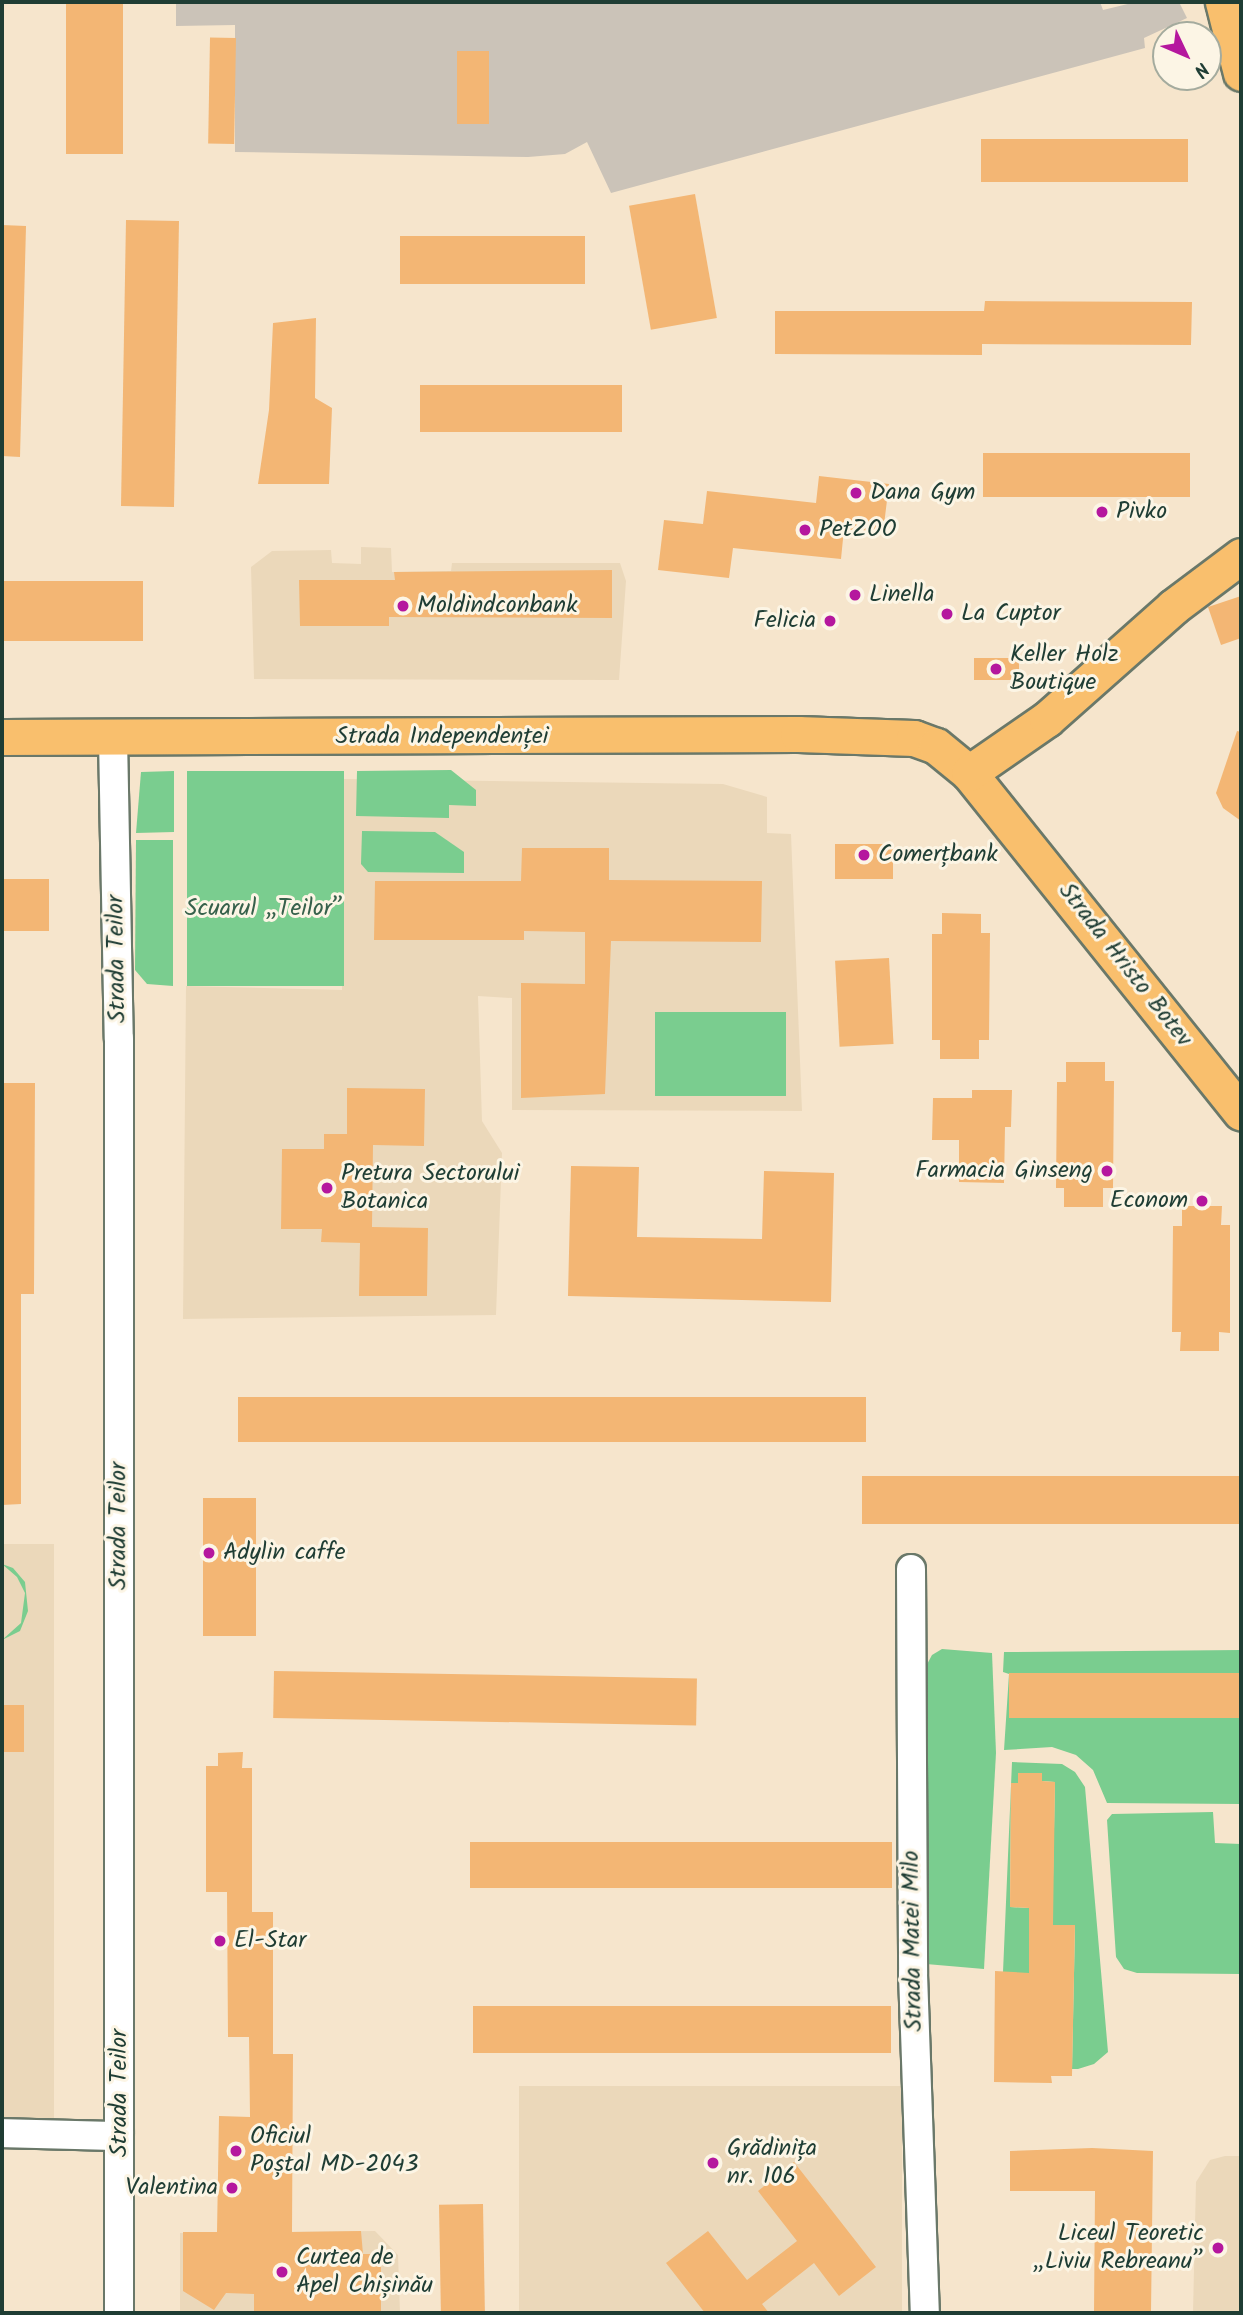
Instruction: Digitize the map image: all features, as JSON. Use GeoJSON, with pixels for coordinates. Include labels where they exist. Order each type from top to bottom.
{"type":"FeatureCollection","features":[{"type":"Feature","properties":{"kind":"main road"},"geometry":{"type":"LineString","coordinates":[[1223,2],[1241,74]]}},
{"type":"Feature","properties":{"kind":"main road"},"geometry":{"type":"LineString","coordinates":[[969,773],[1047,719],[1173,607],[1241,556]]}},
{"type":"Feature","properties":{"kind":"main road","name":"Strada Independenței"},"geometry":{"type":"LineString","coordinates":[[2,737],[882,735],[936,746],[969,773]]}},
{"type":"Feature","properties":{"kind":"main road","name":"Strada Hristo Botev"},"geometry":{"type":"LineString","coordinates":[[969,773],[1241,1112]]}},
{"type":"Feature","properties":{"kind":"street","name":"Strada Teilor"},"geometry":{"type":"LineString","coordinates":[[113,738],[119,1039],[119,2313]]}},
{"type":"Feature","properties":{"kind":"street","name":"Strada Matei Milo"},"geometry":{"type":"LineString","coordinates":[[911,1569],[913,1987],[925,2313]]}},
{"type":"Feature","properties":{"kind":"street"},"geometry":{"type":"LineString","coordinates":[[2,2133],[120,2136]]}},
{"type":"Feature","properties":{"kind":"shaded area"},"geometry":{"type":"Polygon","coordinates":[[[176,2],[1100,2],[1103,10],[1136,2],[1179,2],[1187,18],[1181,21],[1152,21],[1152,34],[1144,38],[1145,48],[611,193],[587,142],[565,154],[528,157],[235,152],[235,25],[176,26],[176,2]]]}},
{"type":"Feature","properties":{"kind":"shaded area"},"geometry":{"type":"Polygon","coordinates":[[[361,547],[391,548],[392,572],[451,571],[452,563],[620,563],[626,581],[619,680],[254,679],[251,567],[272,551],[331,550],[332,563],[361,564],[361,547]]]}},
{"type":"Feature","properties":{"kind":"shaded area"},"geometry":{"type":"Polygon","coordinates":[[[344,779],[723,784],[767,797],[767,833],[791,834],[802,1111],[512,1110],[512,998],[478,996],[482,1121],[502,1153],[496,1315],[183,1319],[186,986],[342,990],[344,779]]]}},
{"type":"Feature","properties":{"kind":"shaded area"},"geometry":{"type":"Polygon","coordinates":[[[2,1544],[54,1544],[54,2124],[2,2124],[2,1544]]]}},
{"type":"Feature","properties":{"kind":"shaded area","name":"Grădinița nr. 106"},"geometry":{"type":"Polygon","coordinates":[[[519,2086],[902,2086],[902,2313],[519,2313],[519,2086]]]}},
{"type":"Feature","properties":{"kind":"shaded area","name":"Liceul Teoretic „Liviu Rebreanu”"},"geometry":{"type":"Polygon","coordinates":[[[1241,2156],[1241,2313],[1193,2313],[1196,2182],[1210,2160],[1241,2156]]]}},
{"type":"Feature","properties":{"kind":"shaded area","name":"Curtea de Apel Chișinău"},"geometry":{"type":"Polygon","coordinates":[[[375,2231],[398,2255],[400,2313],[180,2313],[180,2233],[375,2231]]]}},
{"type":"Feature","properties":{"kind":"green space"},"geometry":{"type":"Polygon","coordinates":[[[451,770],[476,790],[476,806],[449,805],[449,818],[356,816],[357,771],[451,770]]]}},
{"type":"Feature","properties":{"kind":"green space"},"geometry":{"type":"Polygon","coordinates":[[[174,771],[174,832],[136,833],[141,772],[174,771]]]}},
{"type":"Feature","properties":{"kind":"green space","name":"Scuarul „Teilor”"},"geometry":{"type":"Polygon","coordinates":[[[187,771],[344,771],[344,986],[187,986],[187,771]]]}},
{"type":"Feature","properties":{"kind":"green space"},"geometry":{"type":"Polygon","coordinates":[[[362,831],[435,832],[464,852],[464,873],[368,872],[361,864],[362,831]]]}},
{"type":"Feature","properties":{"kind":"green space"},"geometry":{"type":"Polygon","coordinates":[[[136,840],[173,840],[173,986],[147,984],[135,970],[136,840]]]}},
{"type":"Feature","properties":{"kind":"green space"},"geometry":{"type":"Polygon","coordinates":[[[655,1012],[786,1012],[786,1096],[655,1096],[655,1012]]]}},
{"type":"Feature","properties":{"kind":"green space"},"geometry":{"type":"Polygon","coordinates":[[[2,1564],[13,1568],[25,1582],[28,1611],[20,1631],[2,1640],[21,1623],[25,1593],[17,1577],[2,1564]]]}},
{"type":"Feature","properties":{"kind":"green space"},"geometry":{"type":"Polygon","coordinates":[[[942,1649],[992,1653],[996,1753],[984,1969],[926,1964],[925,1668],[932,1655],[942,1649]]]}},
{"type":"Feature","properties":{"kind":"green space"},"geometry":{"type":"Polygon","coordinates":[[[1241,1650],[1241,1804],[1107,1803],[1093,1770],[1076,1755],[1052,1747],[1004,1750],[1009,1674],[1003,1672],[1004,1652],[1241,1650]]]}},
{"type":"Feature","properties":{"kind":"green space"},"geometry":{"type":"Polygon","coordinates":[[[1012,1762],[1062,1764],[1075,1772],[1085,1787],[1108,2052],[1094,2064],[1078,2069],[1072,2069],[1075,1926],[1052,1925],[1055,1782],[1042,1781],[1042,1773],[1019,1773],[1018,1783],[1011,1784],[1012,1762]]]}},
{"type":"Feature","properties":{"kind":"green space"},"geometry":{"type":"Polygon","coordinates":[[[1011,1786],[1010,1907],[1029,1908],[1029,1986],[1003,1972],[1011,1786]]]}},
{"type":"Feature","properties":{"kind":"green space"},"geometry":{"type":"Polygon","coordinates":[[[1213,1812],[1215,1843],[1241,1844],[1241,1974],[1137,1973],[1124,1969],[1116,1957],[1107,1820],[1112,1814],[1213,1812]]]}},
{"type":"Feature","properties":{"kind":"building"},"geometry":{"type":"Polygon","coordinates":[[[66,2],[123,2],[123,154],[66,154],[66,2]]]}},
{"type":"Feature","properties":{"kind":"building"},"geometry":{"type":"Polygon","coordinates":[[[210,38],[236,38],[234,144],[208,144],[210,38]]]}},
{"type":"Feature","properties":{"kind":"building"},"geometry":{"type":"Polygon","coordinates":[[[457,51],[489,51],[489,124],[457,124],[457,51]]]}},
{"type":"Feature","properties":{"kind":"building"},"geometry":{"type":"Polygon","coordinates":[[[981,139],[1188,139],[1188,182],[981,182],[981,139]]]}},
{"type":"Feature","properties":{"kind":"building"},"geometry":{"type":"Polygon","coordinates":[[[695,194],[717,318],[651,330],[629,206],[695,194]]]}},
{"type":"Feature","properties":{"kind":"building"},"geometry":{"type":"Polygon","coordinates":[[[126,220],[179,221],[174,507],[121,506],[126,220]]]}},
{"type":"Feature","properties":{"kind":"building"},"geometry":{"type":"Polygon","coordinates":[[[2,225],[26,226],[20,457],[2,456],[2,225]]]}},
{"type":"Feature","properties":{"kind":"building"},"geometry":{"type":"Polygon","coordinates":[[[400,236],[585,236],[585,284],[400,284],[400,236]]]}},
{"type":"Feature","properties":{"kind":"building"},"geometry":{"type":"Polygon","coordinates":[[[985,301],[1192,302],[1191,345],[982,344],[982,355],[775,354],[775,311],[984,311],[985,301]]]}},
{"type":"Feature","properties":{"kind":"building"},"geometry":{"type":"Polygon","coordinates":[[[316,318],[315,398],[332,408],[329,484],[258,484],[269,410],[273,323],[316,318]]]}},
{"type":"Feature","properties":{"kind":"building"},"geometry":{"type":"Polygon","coordinates":[[[420,385],[622,385],[622,432],[420,432],[420,385]]]}},
{"type":"Feature","properties":{"kind":"building"},"geometry":{"type":"Polygon","coordinates":[[[983,453],[1190,453],[1190,497],[983,497],[983,453]]]}},
{"type":"Feature","properties":{"kind":"building"},"geometry":{"type":"Polygon","coordinates":[[[819,476],[889,484],[883,533],[844,529],[841,559],[733,548],[729,578],[658,570],[664,520],[703,524],[707,491],[816,503],[819,476]]]}},
{"type":"Feature","properties":{"kind":"building"},"geometry":{"type":"Polygon","coordinates":[[[612,570],[612,618],[389,617],[389,626],[300,626],[299,580],[395,580],[394,572],[612,570]]]}},
{"type":"Feature","properties":{"kind":"building"},"geometry":{"type":"Polygon","coordinates":[[[2,581],[143,581],[143,641],[2,641],[2,581]]]}},
{"type":"Feature","properties":{"kind":"building"},"geometry":{"type":"Polygon","coordinates":[[[1241,596],[1241,638],[1221,645],[1208,607],[1241,596]]]}},
{"type":"Feature","properties":{"kind":"building"},"geometry":{"type":"Polygon","coordinates":[[[974,658],[1019,658],[1019,680],[974,680],[974,658]]]}},
{"type":"Feature","properties":{"kind":"building"},"geometry":{"type":"Polygon","coordinates":[[[1237,731],[1241,732],[1241,821],[1223,808],[1216,793],[1237,731]]]}},
{"type":"Feature","properties":{"kind":"building"},"geometry":{"type":"Polygon","coordinates":[[[835,844],[893,844],[893,879],[835,879],[835,844]]]}},
{"type":"Feature","properties":{"kind":"building"},"geometry":{"type":"Polygon","coordinates":[[[522,848],[609,848],[609,880],[762,881],[761,942],[611,941],[605,1094],[521,1098],[521,983],[585,984],[585,932],[524,931],[524,940],[374,940],[375,881],[521,881],[522,848]]]}},
{"type":"Feature","properties":{"kind":"building"},"geometry":{"type":"Polygon","coordinates":[[[2,879],[49,879],[49,931],[2,931],[2,879]]]}},
{"type":"Feature","properties":{"kind":"building"},"geometry":{"type":"Polygon","coordinates":[[[942,913],[981,914],[981,933],[990,933],[989,1040],[979,1040],[979,1059],[940,1059],[940,1040],[932,1040],[932,934],[942,934],[942,913]]]}},
{"type":"Feature","properties":{"kind":"building"},"geometry":{"type":"Polygon","coordinates":[[[889,958],[894,1044],[840,1047],[835,961],[889,958]]]}},
{"type":"Feature","properties":{"kind":"building"},"geometry":{"type":"Polygon","coordinates":[[[1066,1062],[1105,1062],[1105,1081],[1114,1081],[1113,1188],[1103,1188],[1103,1207],[1064,1207],[1064,1188],[1056,1188],[1057,1082],[1066,1082],[1066,1062]]]}},
{"type":"Feature","properties":{"kind":"building"},"geometry":{"type":"Polygon","coordinates":[[[2,1083],[35,1083],[34,1294],[21,1294],[21,1504],[2,1505],[2,1083]]]}},
{"type":"Feature","properties":{"kind":"building","name":"Pretura Sectorului Botanica"},"geometry":{"type":"Polygon","coordinates":[[[347,1088],[425,1089],[424,1146],[373,1145],[372,1227],[428,1228],[427,1296],[359,1296],[360,1243],[321,1242],[322,1229],[281,1229],[282,1149],[324,1149],[324,1134],[347,1134],[347,1088]]]}},
{"type":"Feature","properties":{"kind":"building"},"geometry":{"type":"Polygon","coordinates":[[[972,1090],[1012,1090],[1011,1127],[1005,1127],[1004,1183],[959,1182],[959,1140],[932,1140],[933,1098],[972,1098],[972,1090]]]}},
{"type":"Feature","properties":{"kind":"building"},"geometry":{"type":"Polygon","coordinates":[[[571,1166],[639,1167],[637,1237],[762,1239],[764,1171],[834,1173],[831,1302],[568,1296],[571,1166]]]}},
{"type":"Feature","properties":{"kind":"building"},"geometry":{"type":"Polygon","coordinates":[[[1182,1206],[1222,1206],[1221,1225],[1230,1225],[1230,1333],[1219,1332],[1219,1351],[1180,1351],[1181,1332],[1172,1332],[1173,1226],[1182,1226],[1182,1206]]]}},
{"type":"Feature","properties":{"kind":"building"},"geometry":{"type":"Polygon","coordinates":[[[238,1397],[866,1397],[866,1442],[238,1442],[238,1397]]]}},
{"type":"Feature","properties":{"kind":"building"},"geometry":{"type":"Polygon","coordinates":[[[862,1476],[1241,1476],[1241,1524],[862,1524],[862,1476]]]}},
{"type":"Feature","properties":{"kind":"building"},"geometry":{"type":"Polygon","coordinates":[[[203,1498],[256,1498],[256,1636],[203,1636],[203,1498]]]}},
{"type":"Feature","properties":{"kind":"building"},"geometry":{"type":"Polygon","coordinates":[[[274,1671],[697,1678],[696,1725],[273,1718],[274,1671]]]}},
{"type":"Feature","properties":{"kind":"building"},"geometry":{"type":"Polygon","coordinates":[[[1009,1673],[1241,1673],[1241,1718],[1009,1718],[1009,1673]]]}},
{"type":"Feature","properties":{"kind":"building"},"geometry":{"type":"Polygon","coordinates":[[[2,1705],[24,1705],[24,1752],[2,1752],[2,1705]]]}},
{"type":"Feature","properties":{"kind":"building"},"geometry":{"type":"Polygon","coordinates":[[[243,1752],[242,1768],[252,1768],[252,1912],[273,1912],[273,2054],[293,2054],[292,2232],[361,2231],[363,2254],[381,2254],[381,2313],[254,2313],[254,2294],[226,2293],[214,2310],[183,2291],[183,2232],[217,2232],[219,2116],[250,2117],[249,2037],[228,2037],[227,1892],[206,1892],[206,1766],[218,1766],[218,1753],[243,1752]]]}},
{"type":"Feature","properties":{"kind":"building"},"geometry":{"type":"Polygon","coordinates":[[[1018,1773],[1042,1773],[1042,1781],[1055,1782],[1053,1925],[1075,1925],[1072,2076],[1051,2076],[1052,2083],[994,2082],[995,1971],[1029,1973],[1029,1908],[1010,1907],[1011,1783],[1018,1783],[1018,1773]]]}},
{"type":"Feature","properties":{"kind":"building"},"geometry":{"type":"Polygon","coordinates":[[[470,1842],[892,1842],[892,1888],[470,1888],[470,1842]]]}},
{"type":"Feature","properties":{"kind":"building"},"geometry":{"type":"Polygon","coordinates":[[[473,2006],[891,2006],[891,2053],[473,2053],[473,2006]]]}},
{"type":"Feature","properties":{"kind":"building"},"geometry":{"type":"Polygon","coordinates":[[[1092,2148],[1153,2151],[1151,2313],[1094,2313],[1095,2191],[1010,2191],[1010,2151],[1092,2148]]]}},
{"type":"Feature","properties":{"kind":"building"},"geometry":{"type":"Polygon","coordinates":[[[794,2162],[876,2267],[839,2296],[814,2263],[762,2304],[769,2313],[705,2313],[666,2263],[708,2231],[747,2280],[797,2241],[758,2191],[794,2162]]]}},
{"type":"Feature","properties":{"kind":"building"},"geometry":{"type":"Polygon","coordinates":[[[483,2204],[485,2313],[441,2313],[439,2205],[483,2204]]]}},
{"type":"Feature","properties":{"kind":"place","name":"Dana Gym"},"geometry":{"type":"Point","coordinates":[856,493]}},
{"type":"Feature","properties":{"kind":"place","name":"Pivko"},"geometry":{"type":"Point","coordinates":[1102,512]}},
{"type":"Feature","properties":{"kind":"place","name":"PetZOO"},"geometry":{"type":"Point","coordinates":[805,530]}},
{"type":"Feature","properties":{"kind":"place","name":"Linella"},"geometry":{"type":"Point","coordinates":[855,595]}},
{"type":"Feature","properties":{"kind":"place","name":"Moldindconbank"},"geometry":{"type":"Point","coordinates":[403,606]}},
{"type":"Feature","properties":{"kind":"place","name":"La Cuptor"},"geometry":{"type":"Point","coordinates":[947,614]}},
{"type":"Feature","properties":{"kind":"place","name":"Felicia"},"geometry":{"type":"Point","coordinates":[830,621]}},
{"type":"Feature","properties":{"kind":"place","name":"Keller Holz Boutique"},"geometry":{"type":"Point","coordinates":[996,669]}},
{"type":"Feature","properties":{"kind":"place","name":"Comerțbank"},"geometry":{"type":"Point","coordinates":[864,855]}},
{"type":"Feature","properties":{"kind":"place","name":"Farmacia Ginseng"},"geometry":{"type":"Point","coordinates":[1107,1171]}},
{"type":"Feature","properties":{"kind":"place","name":"Pretura Sectorului Botanica"},"geometry":{"type":"Point","coordinates":[327,1188]}},
{"type":"Feature","properties":{"kind":"place","name":"Econom"},"geometry":{"type":"Point","coordinates":[1202,1201]}},
{"type":"Feature","properties":{"kind":"place","name":"Adylin caffe"},"geometry":{"type":"Point","coordinates":[209,1553]}},
{"type":"Feature","properties":{"kind":"place","name":"El-Star"},"geometry":{"type":"Point","coordinates":[220,1941]}},
{"type":"Feature","properties":{"kind":"place","name":"Oficiul Poștal MD-2043"},"geometry":{"type":"Point","coordinates":[236,2151]}},
{"type":"Feature","properties":{"kind":"place","name":"Grădinița nr. 106"},"geometry":{"type":"Point","coordinates":[713,2163]}},
{"type":"Feature","properties":{"kind":"place","name":"Valentina"},"geometry":{"type":"Point","coordinates":[232,2188]}},
{"type":"Feature","properties":{"kind":"place","name":"Liceul Teoretic „Liviu Rebreanu”"},"geometry":{"type":"Point","coordinates":[1218,2248]}},
{"type":"Feature","properties":{"kind":"place","name":"Curtea de Apel Chișinău"},"geometry":{"type":"Point","coordinates":[282,2272]}}]}
